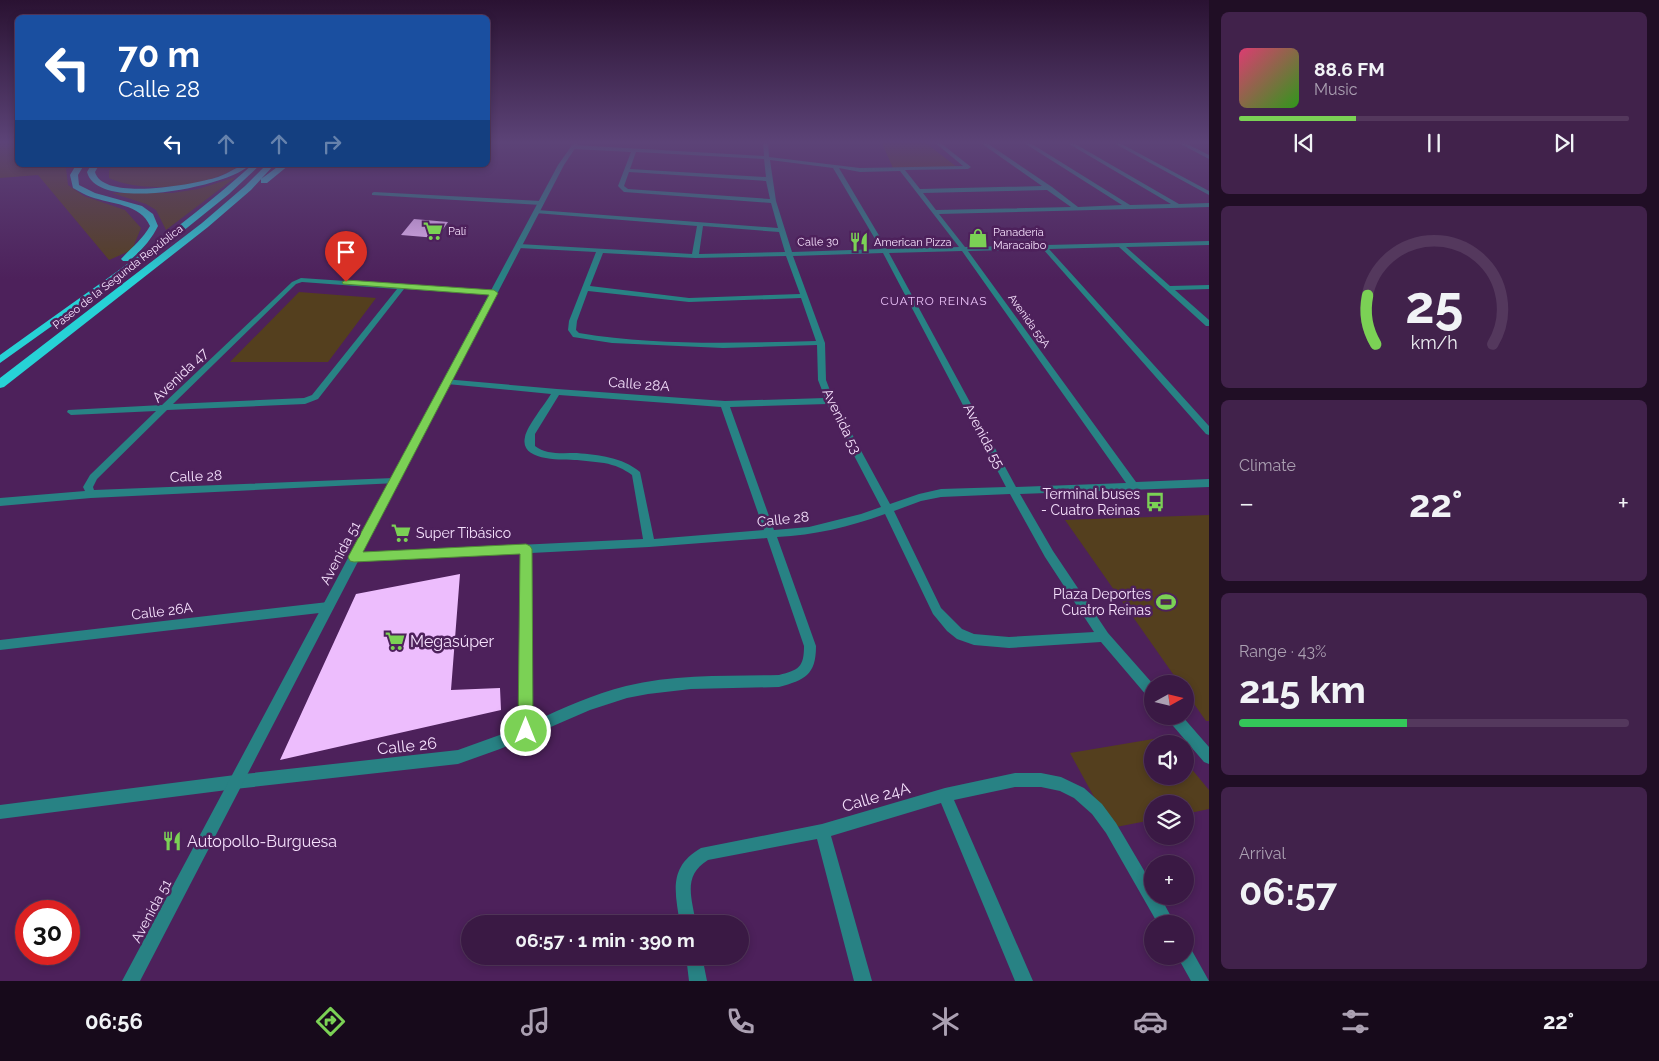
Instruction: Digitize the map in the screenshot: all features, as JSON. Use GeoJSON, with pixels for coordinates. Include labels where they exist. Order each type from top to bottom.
{"type":"FeatureCollection","features":[{"type":"Feature","properties":{"kind":"highway"},"geometry":{"type":"LineString","coordinates":[[22,344],[144,243],[154,226],[150,216],[139,208],[92,194],[78,187]]}},
{"type":"Feature","properties":{"kind":"highway"},"geometry":{"type":"LineString","coordinates":[[113,187],[167,190],[183,187]]}},
{"type":"Feature","properties":{"kind":"highway","name":"Paseo de la Segunda República"},"geometry":{"type":"LineString","coordinates":[[0,360],[160,244],[233,187]]}},
{"type":"Feature","properties":{"kind":"highway","name":"Paseo de la Segunda República"},"geometry":{"type":"LineString","coordinates":[[0,384],[205,225],[249,187]]}},
{"type":"Feature","properties":{"kind":"highway"},"geometry":{"type":"LineString","coordinates":[[205,225],[255,187]]}},
{"type":"Feature","properties":{"kind":"street","name":"Avenida 51"},"geometry":{"type":"LineString","coordinates":[[132,981],[235,782],[550,187]]}},
{"type":"Feature","properties":{"kind":"street"},"geometry":{"type":"LineString","coordinates":[[622,187],[624,190],[635,192],[773,201]]}},
{"type":"Feature","properties":{"kind":"street","name":"Avenida 53"},"geometry":{"type":"LineString","coordinates":[[770,187],[789,254],[820,343],[822,380],[830,401],[937,610],[947,624],[961,636],[997,643],[1104,636]]}},
{"type":"Feature","properties":{"kind":"street","name":"Avenida 55"},"geometry":{"type":"LineString","coordinates":[[847,187],[885,252],[1049,554],[1104,636],[1144,683]]}},
{"type":"Feature","properties":{"kind":"street","name":"Avenida 55A"},"geometry":{"type":"LineString","coordinates":[[916,187],[937,212],[1134,487]]}},
{"type":"Feature","properties":{"kind":"street"},"geometry":{"type":"LineString","coordinates":[[1098,187],[1130,207]]}},
{"type":"Feature","properties":{"kind":"street"},"geometry":{"type":"LineString","coordinates":[[1145,187],[1178,206]]}},
{"type":"Feature","properties":{"kind":"street"},"geometry":{"type":"LineString","coordinates":[[1196,187],[1209,194]]}},
{"type":"Feature","properties":{"kind":"street"},"geometry":{"type":"LineString","coordinates":[[920,191],[1050,188],[1078,209]]}},
{"type":"Feature","properties":{"kind":"street"},"geometry":{"type":"LineString","coordinates":[[374,194],[782,230]]}},
{"type":"Feature","properties":{"kind":"street"},"geometry":{"type":"LineString","coordinates":[[937,212],[1209,205]]}},
{"type":"Feature","properties":{"kind":"street"},"geometry":{"type":"LineString","coordinates":[[695,256],[700,224]]}},
{"type":"Feature","properties":{"kind":"street","name":"Calle 30"},"geometry":{"type":"LineString","coordinates":[[519,246],[695,256],[1209,243]]}},
{"type":"Feature","properties":{"kind":"street"},"geometry":{"type":"LineString","coordinates":[[1120,245],[1209,324]]}},
{"type":"Feature","properties":{"kind":"street"},"geometry":{"type":"LineString","coordinates":[[1045,248],[1209,432]]}},
{"type":"Feature","properties":{"kind":"street"},"geometry":{"type":"LineString","coordinates":[[600,251],[573,321],[573,333],[580,336],[612,341],[723,346],[820,343]]}},
{"type":"Feature","properties":{"kind":"street","name":"Avenida 47"},"geometry":{"type":"LineString","coordinates":[[91,494],[88,487],[93,477],[294,283],[301,280],[401,288]]}},
{"type":"Feature","properties":{"kind":"street"},"geometry":{"type":"LineString","coordinates":[[1169,288],[1209,287]]}},
{"type":"Feature","properties":{"kind":"street"},"geometry":{"type":"LineString","coordinates":[[71,412],[305,401],[315,397],[322,390],[401,288],[494,293]]}},
{"type":"Feature","properties":{"kind":"street"},"geometry":{"type":"LineString","coordinates":[[585,288],[689,300],[805,296]]}},
{"type":"Feature","properties":{"kind":"street","name":"Calle 28A"},"geometry":{"type":"LineString","coordinates":[[448,381],[557,392],[725,404],[830,401]]}},
{"type":"Feature","properties":{"kind":"street"},"geometry":{"type":"LineString","coordinates":[[557,392],[530,434],[528,440],[530,447],[535,452],[544,455],[617,462],[632,469],[637,474],[649,543]]}},
{"type":"Feature","properties":{"kind":"street"},"geometry":{"type":"LineString","coordinates":[[725,404],[771,535]]}},
{"type":"Feature","properties":{"kind":"street","name":"Calle 28"},"geometry":{"type":"LineString","coordinates":[[0,502],[91,494],[394,481]]}},
{"type":"Feature","properties":{"kind":"street","name":"Calle 28"},"geometry":{"type":"LineString","coordinates":[[354,557],[649,543],[771,535],[810,531],[862,518],[886,508],[941,493],[1209,483]]}},
{"type":"Feature","properties":{"kind":"street","name":"Calle 26"},"geometry":{"type":"LineString","coordinates":[[0,812],[235,782],[458,758],[483,750],[606,698],[643,688],[671,684],[779,681],[794,677],[806,671],[810,660],[810,646],[771,535]]}},
{"type":"Feature","properties":{"kind":"street"},"geometry":{"type":"LineString","coordinates":[[526,549],[526,731]]}},
{"type":"Feature","properties":{"kind":"street","name":"Calle 26A"},"geometry":{"type":"LineString","coordinates":[[0,645],[328,607]]}},
{"type":"Feature","properties":{"kind":"street"},"geometry":{"type":"LineString","coordinates":[[1181,725],[1209,757]]}},
{"type":"Feature","properties":{"kind":"street","name":"Calle 24A"},"geometry":{"type":"LineString","coordinates":[[687,915],[684,884],[686,868],[690,862],[706,853],[822,831],[945,795],[1015,780],[1041,780],[1061,784],[1079,793],[1097,809],[1111,828],[1162,915]]}},
{"type":"Feature","properties":{"kind":"street"},"geometry":{"type":"LineString","coordinates":[[945,795],[1024,981]]}},
{"type":"Feature","properties":{"kind":"street"},"geometry":{"type":"LineString","coordinates":[[822,831],[863,981]]}},
{"type":"Feature","properties":{"kind":"street"},"geometry":{"type":"LineString","coordinates":[[695,965],[698,981]]}},
{"type":"Feature","properties":{"kind":"street"},"geometry":{"type":"LineString","coordinates":[[1191,965],[1200,981]]}},
{"type":"Feature","properties":{"kind":"shaded area"},"geometry":{"type":"Polygon","coordinates":[[[48,187],[71,187],[84,196],[125,210],[141,228],[132,250],[109,260],[48,187]]]}},
{"type":"Feature","properties":{"kind":"shaded area"},"geometry":{"type":"Polygon","coordinates":[[[205,187],[223,187],[166,230],[156,210],[146,204],[112,193],[172,193],[205,187]]]}},
{"type":"Feature","properties":{"kind":"shaded area"},"geometry":{"type":"Polygon","coordinates":[[[299,292],[376,298],[328,362],[230,362],[299,292]]]}},
{"type":"Feature","properties":{"kind":"shaded area","name":"Plaza Deportes Cuatro Reinas"},"geometry":{"type":"Polygon","coordinates":[[[1209,515],[1209,721],[1206,721],[1194,704],[1194,675],[1174,675],[1065,520],[1209,515]]]}},
{"type":"Feature","properties":{"kind":"shaded area"},"geometry":{"type":"Polygon","coordinates":[[[1144,741],[1144,785],[1194,785],[1194,772],[1209,790],[1209,809],[1194,812],[1194,795],[1144,795],[1144,822],[1111,828],[1070,753],[1144,741]]]}},
{"type":"Feature","properties":{"kind":"building","name":"Palí"},"geometry":{"type":"Polygon","coordinates":[[[414,219],[448,222],[437,238],[401,235],[414,219]]]}},
{"type":"Feature","properties":{"kind":"building","name":"Megasúper"},"geometry":{"type":"Polygon","coordinates":[[[460,574],[451,690],[500,688],[501,710],[280,760],[356,594],[460,574]]]}},
{"type":"Feature","properties":{"kind":"place","name":"Palí"},"geometry":{"type":"Point","coordinates":[433,231]}},
{"type":"Feature","properties":{"kind":"place","name":"Panadería Maracaibo"},"geometry":{"type":"Point","coordinates":[978,238]}},
{"type":"Feature","properties":{"kind":"place","name":"American Pizza"},"geometry":{"type":"Point","coordinates":[859,242]}},
{"type":"Feature","properties":{"kind":"place","name":"Terminal buses - Cuatro Reinas"},"geometry":{"type":"Point","coordinates":[1155,502]}},
{"type":"Feature","properties":{"kind":"place","name":"Super Tibásico"},"geometry":{"type":"Point","coordinates":[401,533]}},
{"type":"Feature","properties":{"kind":"place","name":"Plaza Deportes Cuatro Reinas"},"geometry":{"type":"Point","coordinates":[1166,602]}},
{"type":"Feature","properties":{"kind":"place","name":"Megasúper"},"geometry":{"type":"Point","coordinates":[395,641]}},
{"type":"Feature","properties":{"kind":"place","name":"Autopollo-Burguesa"},"geometry":{"type":"Point","coordinates":[172,841]}},
{"type":"Feature","properties":{"kind":"district","name":"CUATRO REINAS"},"geometry":{"type":"Point","coordinates":[934,301]}},
{"type":"Feature","properties":{"kind":"route"},"geometry":{"type":"LineString","coordinates":[[346,282],[401,288],[494,293],[354,557],[526,549],[526,731]]}}]}
